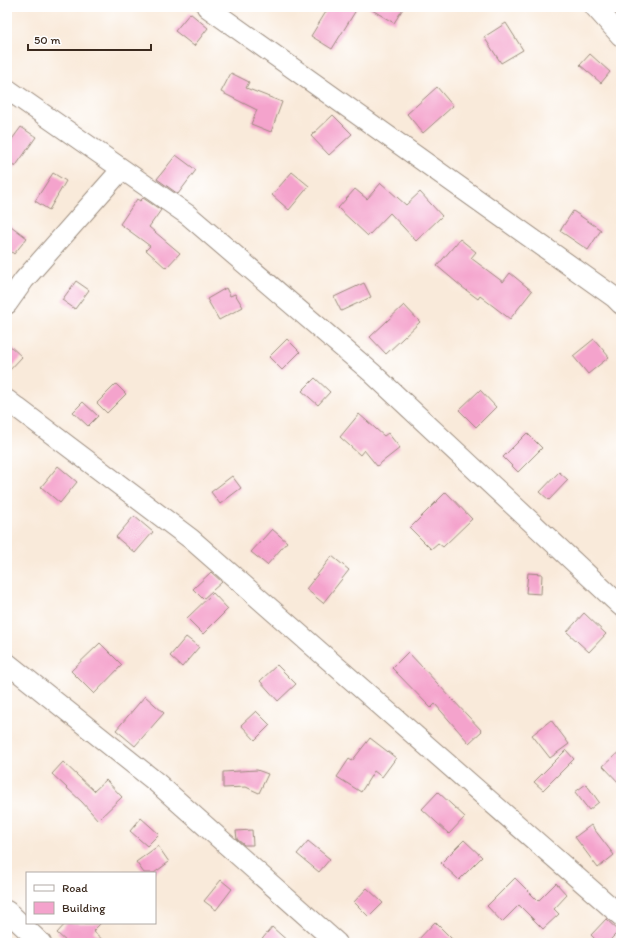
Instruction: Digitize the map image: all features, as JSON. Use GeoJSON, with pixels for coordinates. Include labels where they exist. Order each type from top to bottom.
{"type":"FeatureCollection","features":[{"type":"Feature","properties":{"kind":"street"},"geometry":{"type":"LineString","coordinates":[[208,7],[619,297]]}},
{"type":"Feature","properties":{"kind":"street"},"geometry":{"type":"LineString","coordinates":[[595,7],[621,36]]}},
{"type":"Feature","properties":{"kind":"street"},"geometry":{"type":"LineString","coordinates":[[7,89],[188,215],[371,372],[621,606]]}},
{"type":"Feature","properties":{"kind":"street"},"geometry":{"type":"LineString","coordinates":[[7,304],[24,280],[122,169]]}},
{"type":"Feature","properties":{"kind":"street"},"geometry":{"type":"LineString","coordinates":[[7,400],[191,539],[621,916]]}},
{"type":"Feature","properties":{"kind":"street"},"geometry":{"type":"LineString","coordinates":[[7,663],[156,782],[337,943]]}},
{"type":"Feature","properties":{"kind":"street"},"geometry":{"type":"LineString","coordinates":[[7,911],[41,943]]}},
{"type":"Feature","properties":{"kind":"building"},"geometry":{"type":"Polygon","coordinates":[[[329,7],[358,7],[332,49],[311,36],[329,7]]]}},
{"type":"Feature","properties":{"kind":"building"},"geometry":{"type":"Polygon","coordinates":[[[367,7],[404,7],[394,23],[367,7]]]}},
{"type":"Feature","properties":{"kind":"building"},"geometry":{"type":"Polygon","coordinates":[[[190,13],[208,28],[194,46],[175,31],[190,13]]]}},
{"type":"Feature","properties":{"kind":"building"},"geometry":{"type":"Polygon","coordinates":[[[506,23],[523,50],[501,63],[484,37],[506,23]]]}},
{"type":"Feature","properties":{"kind":"building"},"geometry":{"type":"Polygon","coordinates":[[[590,54],[610,72],[601,83],[580,65],[590,54]]]}},
{"type":"Feature","properties":{"kind":"building"},"geometry":{"type":"Polygon","coordinates":[[[231,73],[249,82],[246,88],[282,102],[271,132],[251,124],[257,110],[221,92],[231,73]]]}},
{"type":"Feature","properties":{"kind":"building"},"geometry":{"type":"Polygon","coordinates":[[[437,87],[453,106],[423,133],[407,114],[437,87]]]}},
{"type":"Feature","properties":{"kind":"building"},"geometry":{"type":"Polygon","coordinates":[[[333,115],[352,134],[329,155],[311,136],[333,115]]]}},
{"type":"Feature","properties":{"kind":"building"},"geometry":{"type":"Polygon","coordinates":[[[21,127],[36,137],[15,167],[7,161],[7,146],[21,127]]]}},
{"type":"Feature","properties":{"kind":"building"},"geometry":{"type":"Polygon","coordinates":[[[176,155],[196,170],[178,194],[157,179],[176,155]]]}},
{"type":"Feature","properties":{"kind":"building"},"geometry":{"type":"Polygon","coordinates":[[[292,172],[309,186],[289,210],[272,195],[292,172]]]}},
{"type":"Feature","properties":{"kind":"building"},"geometry":{"type":"Polygon","coordinates":[[[53,173],[66,181],[49,210],[35,201],[53,173]]]}},
{"type":"Feature","properties":{"kind":"building"},"geometry":{"type":"Polygon","coordinates":[[[381,183],[406,205],[420,192],[442,216],[416,241],[390,213],[368,236],[338,208],[355,189],[367,199],[381,183]]]}},
{"type":"Feature","properties":{"kind":"building"},"geometry":{"type":"Polygon","coordinates":[[[143,198],[161,210],[149,227],[180,253],[166,268],[146,250],[150,246],[120,224],[137,199],[140,201],[143,198]]]}},
{"type":"Feature","properties":{"kind":"building"},"geometry":{"type":"Polygon","coordinates":[[[573,211],[601,230],[588,250],[560,231],[573,211]]]}},
{"type":"Feature","properties":{"kind":"building"},"geometry":{"type":"Polygon","coordinates":[[[7,223],[27,238],[14,254],[7,248],[7,223]]]}},
{"type":"Feature","properties":{"kind":"building"},"geometry":{"type":"Polygon","coordinates":[[[460,239],[476,252],[471,258],[503,282],[510,273],[532,291],[510,319],[480,296],[478,299],[437,266],[460,239]]]}},
{"type":"Feature","properties":{"kind":"building"},"geometry":{"type":"Polygon","coordinates":[[[76,281],[89,290],[75,309],[62,300],[76,281]]]}},
{"type":"Feature","properties":{"kind":"building"},"geometry":{"type":"Polygon","coordinates":[[[364,283],[371,297],[341,311],[334,297],[364,283]]]}},
{"type":"Feature","properties":{"kind":"building"},"geometry":{"type":"Polygon","coordinates":[[[226,288],[230,296],[235,294],[243,307],[219,320],[207,299],[226,288]]]}},
{"type":"Feature","properties":{"kind":"building"},"geometry":{"type":"Polygon","coordinates":[[[404,305],[420,322],[386,354],[370,337],[404,305]]]}},
{"type":"Feature","properties":{"kind":"building"},"geometry":{"type":"Polygon","coordinates":[[[287,339],[300,352],[282,370],[269,357],[287,339]]]}},
{"type":"Feature","properties":{"kind":"building"},"geometry":{"type":"Polygon","coordinates":[[[594,339],[609,357],[588,374],[573,356],[594,339]]]}},
{"type":"Feature","properties":{"kind":"building"},"geometry":{"type":"Polygon","coordinates":[[[7,343],[22,357],[7,373],[7,343]]]}},
{"type":"Feature","properties":{"kind":"building"},"geometry":{"type":"Polygon","coordinates":[[[315,378],[330,392],[318,405],[302,391],[315,378]]]}},
{"type":"Feature","properties":{"kind":"building"},"geometry":{"type":"Polygon","coordinates":[[[116,384],[126,394],[107,413],[97,403],[116,384]]]}},
{"type":"Feature","properties":{"kind":"building"},"geometry":{"type":"Polygon","coordinates":[[[480,390],[496,407],[476,427],[459,410],[480,390]]]}},
{"type":"Feature","properties":{"kind":"building"},"geometry":{"type":"Polygon","coordinates":[[[83,402],[98,416],[88,426],[73,412],[83,402]]]}},
{"type":"Feature","properties":{"kind":"building"},"geometry":{"type":"Polygon","coordinates":[[[359,414],[384,436],[388,433],[400,448],[377,466],[364,450],[360,455],[340,437],[359,414]]]}},
{"type":"Feature","properties":{"kind":"building"},"geometry":{"type":"Polygon","coordinates":[[[527,433],[542,448],[518,472],[503,457],[527,433]]]}},
{"type":"Feature","properties":{"kind":"building"},"geometry":{"type":"Polygon","coordinates":[[[58,466],[77,482],[60,503],[41,487],[58,466]]]}},
{"type":"Feature","properties":{"kind":"building"},"geometry":{"type":"Polygon","coordinates":[[[559,472],[568,480],[549,500],[540,492],[559,472]]]}},
{"type":"Feature","properties":{"kind":"building"},"geometry":{"type":"Polygon","coordinates":[[[232,476],[241,488],[220,504],[211,492],[232,476]]]}},
{"type":"Feature","properties":{"kind":"building"},"geometry":{"type":"Polygon","coordinates":[[[446,492],[472,519],[443,547],[438,543],[431,549],[410,528],[446,492]]]}},
{"type":"Feature","properties":{"kind":"building"},"geometry":{"type":"Polygon","coordinates":[[[134,516],[153,532],[135,553],[116,537],[134,516]]]}},
{"type":"Feature","properties":{"kind":"building"},"geometry":{"type":"Polygon","coordinates":[[[272,529],[287,542],[267,565],[251,552],[272,529]]]}},
{"type":"Feature","properties":{"kind":"building"},"geometry":{"type":"Polygon","coordinates":[[[332,556],[349,570],[323,603],[306,589],[332,556]]]}},
{"type":"Feature","properties":{"kind":"building"},"geometry":{"type":"Polygon","coordinates":[[[211,572],[222,582],[203,599],[193,589],[211,572]]]}},
{"type":"Feature","properties":{"kind":"building"},"geometry":{"type":"Polygon","coordinates":[[[528,573],[542,574],[541,594],[526,593],[528,573]]]}},
{"type":"Feature","properties":{"kind":"building"},"geometry":{"type":"Polygon","coordinates":[[[213,593],[228,609],[203,634],[187,618],[213,593]]]}},
{"type":"Feature","properties":{"kind":"building"},"geometry":{"type":"Polygon","coordinates":[[[584,613],[606,634],[589,652],[567,632],[584,613]]]}},
{"type":"Feature","properties":{"kind":"building"},"geometry":{"type":"Polygon","coordinates":[[[186,637],[199,647],[182,667],[170,656],[186,637]]]}},
{"type":"Feature","properties":{"kind":"building"},"geometry":{"type":"Polygon","coordinates":[[[100,643],[122,665],[94,694],[71,671],[100,643]]]}},
{"type":"Feature","properties":{"kind":"building"},"geometry":{"type":"Polygon","coordinates":[[[408,652],[482,731],[469,743],[435,704],[431,708],[392,668],[408,652]]]}},
{"type":"Feature","properties":{"kind":"building"},"geometry":{"type":"Polygon","coordinates":[[[277,665],[296,684],[278,701],[260,681],[277,665]]]}},
{"type":"Feature","properties":{"kind":"building"},"geometry":{"type":"Polygon","coordinates":[[[145,696],[164,713],[135,746],[116,730],[145,696]]]}},
{"type":"Feature","properties":{"kind":"building"},"geometry":{"type":"Polygon","coordinates":[[[256,711],[270,725],[255,740],[241,725],[256,711]]]}},
{"type":"Feature","properties":{"kind":"building"},"geometry":{"type":"Polygon","coordinates":[[[551,720],[569,744],[550,758],[532,735],[551,720]]]}},
{"type":"Feature","properties":{"kind":"building"},"geometry":{"type":"Polygon","coordinates":[[[370,738],[396,758],[382,777],[374,771],[361,792],[337,777],[349,759],[352,761],[370,738]]]}},
{"type":"Feature","properties":{"kind":"building"},"geometry":{"type":"Polygon","coordinates":[[[566,750],[574,759],[543,790],[534,782],[566,750]]]}},
{"type":"Feature","properties":{"kind":"building"},"geometry":{"type":"Polygon","coordinates":[[[621,750],[621,785],[603,766],[621,750]]]}},
{"type":"Feature","properties":{"kind":"building"},"geometry":{"type":"Polygon","coordinates":[[[63,762],[94,791],[106,780],[122,797],[98,820],[82,802],[52,774],[63,762]]]}},
{"type":"Feature","properties":{"kind":"building"},"geometry":{"type":"Polygon","coordinates":[[[257,770],[268,774],[259,793],[246,787],[223,788],[223,772],[257,770]]]}},
{"type":"Feature","properties":{"kind":"building"},"geometry":{"type":"Polygon","coordinates":[[[586,784],[599,802],[589,810],[575,792],[586,784]]]}},
{"type":"Feature","properties":{"kind":"building"},"geometry":{"type":"Polygon","coordinates":[[[438,792],[465,817],[449,834],[422,809],[438,792]]]}},
{"type":"Feature","properties":{"kind":"building"},"geometry":{"type":"Polygon","coordinates":[[[141,818],[159,834],[147,846],[130,831],[141,818]]]}},
{"type":"Feature","properties":{"kind":"building"},"geometry":{"type":"Polygon","coordinates":[[[591,825],[614,855],[598,868],[575,837],[591,825]]]}},
{"type":"Feature","properties":{"kind":"building"},"geometry":{"type":"Polygon","coordinates":[[[252,830],[253,845],[244,845],[237,839],[236,831],[252,830]]]}},
{"type":"Feature","properties":{"kind":"building"},"geometry":{"type":"Polygon","coordinates":[[[464,840],[482,857],[459,880],[441,863],[464,840]]]}},
{"type":"Feature","properties":{"kind":"building"},"geometry":{"type":"Polygon","coordinates":[[[308,841],[330,859],[319,872],[297,854],[308,841]]]}},
{"type":"Feature","properties":{"kind":"building"},"geometry":{"type":"Polygon","coordinates":[[[158,846],[169,862],[155,872],[143,872],[136,862],[158,846]]]}},
{"type":"Feature","properties":{"kind":"building"},"geometry":{"type":"Polygon","coordinates":[[[515,878],[538,901],[556,883],[567,895],[554,909],[559,914],[543,929],[519,905],[502,922],[487,906],[515,878]]]}},
{"type":"Feature","properties":{"kind":"building"},"geometry":{"type":"Polygon","coordinates":[[[221,880],[232,889],[216,910],[204,901],[221,880]]]}},
{"type":"Feature","properties":{"kind":"building"},"geometry":{"type":"Polygon","coordinates":[[[367,888],[383,903],[369,917],[354,902],[367,888]]]}},
{"type":"Feature","properties":{"kind":"building"},"geometry":{"type":"Polygon","coordinates":[[[606,919],[619,931],[607,943],[599,943],[591,935],[606,919]]]}},
{"type":"Feature","properties":{"kind":"building"},"geometry":{"type":"Polygon","coordinates":[[[435,922],[456,943],[415,943],[435,922]]]}},
{"type":"Feature","properties":{"kind":"building"},"geometry":{"type":"Polygon","coordinates":[[[65,924],[100,924],[93,931],[106,943],[68,943],[57,933],[65,924]]]}},
{"type":"Feature","properties":{"kind":"building"},"geometry":{"type":"Polygon","coordinates":[[[272,927],[290,943],[259,943],[272,927]]]}}]}
